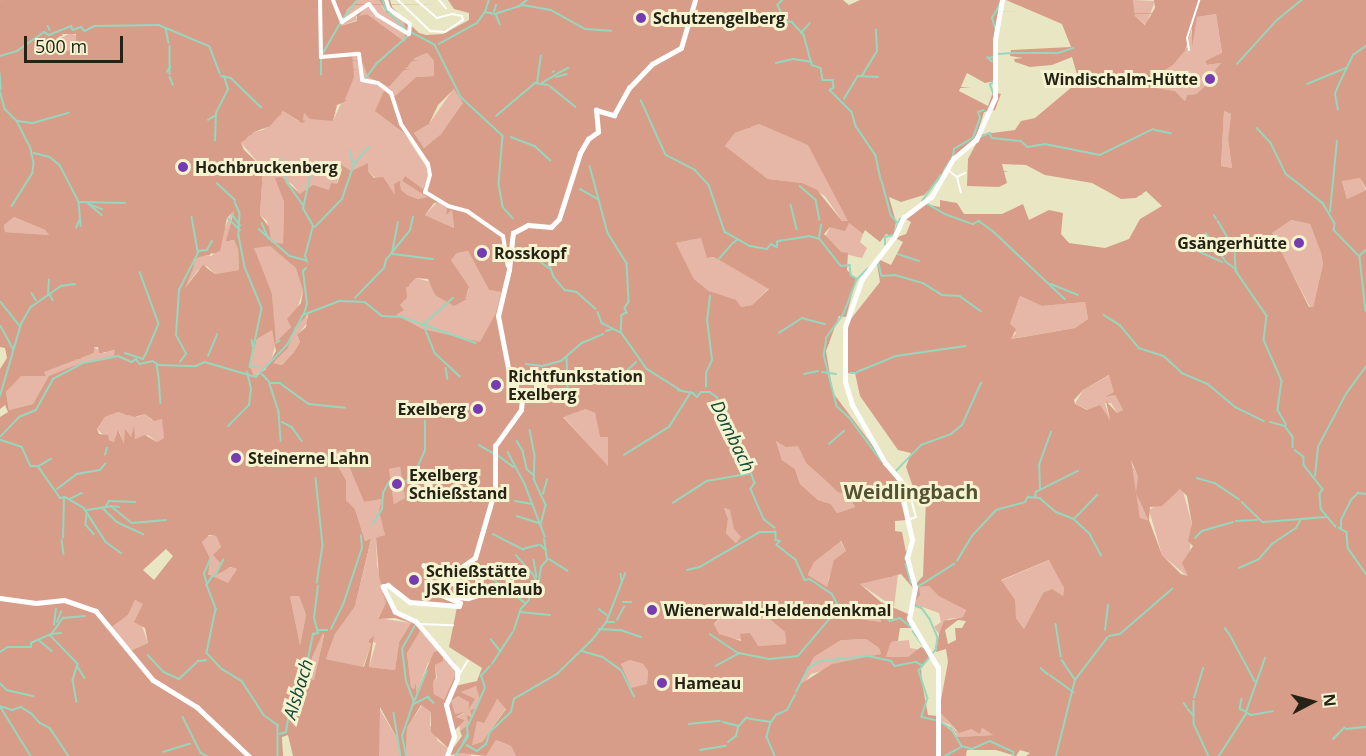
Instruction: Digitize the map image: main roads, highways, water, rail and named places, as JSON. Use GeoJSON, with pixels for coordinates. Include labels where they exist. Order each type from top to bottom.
{"type":"FeatureCollection","features":[{"type":"Feature","properties":{"kind":"main road"},"geometry":{"type":"LineString","coordinates":[[447,756],[454,737],[446,703],[458,676],[451,660],[418,624],[396,614],[384,595],[383,586],[388,585],[410,602],[459,606],[460,603],[438,594],[468,598],[481,594],[459,587],[424,566],[459,569],[475,558],[495,486],[495,446],[521,410],[522,399],[510,378],[498,316],[509,270],[514,231],[529,225],[551,226],[562,215],[579,154],[588,139],[598,132],[596,109],[613,116],[629,88],[654,63],[681,48],[695,0]]}},
{"type":"Feature","properties":{"kind":"main road"},"geometry":{"type":"LineString","coordinates":[[938,756],[940,686],[932,653],[921,644],[909,621],[915,588],[908,560],[912,538],[907,520],[903,483],[886,463],[856,415],[845,381],[845,325],[862,278],[896,235],[902,219],[935,192],[956,156],[975,142],[994,100],[995,40],[1002,0]]}},
{"type":"Feature","properties":{"kind":"main road"},"geometry":{"type":"LineString","coordinates":[[0,598],[38,603],[62,600],[94,610],[153,680],[197,707],[249,756]]}},
{"type":"Feature","properties":{"kind":"waterway"},"geometry":{"type":"LineString","coordinates":[[342,20],[357,0]]}},
{"type":"Feature","properties":{"kind":"waterway"},"geometry":{"type":"LineString","coordinates":[[383,0],[386,9],[405,29]]}},
{"type":"Feature","properties":{"kind":"waterway"},"geometry":{"type":"LineString","coordinates":[[485,12],[489,0]]}},
{"type":"Feature","properties":{"kind":"waterway"},"geometry":{"type":"LineString","coordinates":[[518,7],[527,0]]}},
{"type":"Feature","properties":{"kind":"waterway"},"geometry":{"type":"LineString","coordinates":[[783,0],[778,5],[785,21],[792,22],[804,35],[812,65],[821,68],[823,80],[833,80],[834,88],[830,90],[852,112],[856,126],[876,156],[881,179]]}},
{"type":"Feature","properties":{"kind":"waterway"},"geometry":{"type":"LineString","coordinates":[[1237,64],[1277,20],[1302,0]]}},
{"type":"Feature","properties":{"kind":"waterway","name":"Weidlingbach"},"geometry":{"type":"LineString","coordinates":[[995,28],[992,18],[1000,4]]}},
{"type":"Feature","properties":{"kind":"waterway"},"geometry":{"type":"LineString","coordinates":[[494,12],[496,5]]}},
{"type":"Feature","properties":{"kind":"waterway"},"geometry":{"type":"LineString","coordinates":[[439,44],[477,23],[485,12],[495,14],[523,5],[551,10],[585,29],[611,31]]}},
{"type":"Feature","properties":{"kind":"waterway"},"geometry":{"type":"LineString","coordinates":[[496,14],[500,24]]}},
{"type":"Feature","properties":{"kind":"waterway"},"geometry":{"type":"LineString","coordinates":[[323,53],[340,23]]}},
{"type":"Feature","properties":{"kind":"waterway"},"geometry":{"type":"LineString","coordinates":[[801,33],[810,23]]}},
{"type":"Feature","properties":{"kind":"waterway"},"geometry":{"type":"LineString","coordinates":[[0,56],[17,51],[44,32],[49,35],[71,26],[73,30],[81,27],[85,31],[95,26],[159,25],[209,46]]}},
{"type":"Feature","properties":{"kind":"waterway"},"geometry":{"type":"LineString","coordinates":[[48,26],[50,30]]}},
{"type":"Feature","properties":{"kind":"waterway"},"geometry":{"type":"LineString","coordinates":[[166,28],[169,43]]}},
{"type":"Feature","properties":{"kind":"waterway"},"geometry":{"type":"LineString","coordinates":[[862,76],[877,51],[876,30]]}},
{"type":"Feature","properties":{"kind":"waterway"},"geometry":{"type":"LineString","coordinates":[[411,32],[435,45],[461,97],[503,136],[499,184],[503,207],[513,218]]}},
{"type":"Feature","properties":{"kind":"waterway"},"geometry":{"type":"LineString","coordinates":[[366,78],[376,64],[408,36]]}},
{"type":"Feature","properties":{"kind":"waterway"},"geometry":{"type":"LineString","coordinates":[[170,46],[170,74]]}},
{"type":"Feature","properties":{"kind":"waterway"},"geometry":{"type":"LineString","coordinates":[[1338,110],[1335,94],[1339,84],[1353,55],[1366,46]]}},
{"type":"Feature","properties":{"kind":"waterway"},"geometry":{"type":"LineString","coordinates":[[210,47],[220,73]]}},
{"type":"Feature","properties":{"kind":"waterway"},"geometry":{"type":"LineString","coordinates":[[1014,53],[1058,53],[1073,48]]}},
{"type":"Feature","properties":{"kind":"waterway"},"geometry":{"type":"LineString","coordinates":[[999,54],[1012,53]]}},
{"type":"Feature","properties":{"kind":"waterway"},"geometry":{"type":"LineString","coordinates":[[537,83],[541,56]]}},
{"type":"Feature","properties":{"kind":"waterway","name":"Weidlingbach"},"geometry":{"type":"LineString","coordinates":[[992,62],[988,58],[993,57]]}},
{"type":"Feature","properties":{"kind":"waterway"},"geometry":{"type":"LineString","coordinates":[[321,59],[321,75]]}},
{"type":"Feature","properties":{"kind":"waterway"},"geometry":{"type":"LineString","coordinates":[[776,63],[794,59],[812,62]]}},
{"type":"Feature","properties":{"kind":"waterway"},"geometry":{"type":"LineString","coordinates":[[167,72],[170,67]]}},
{"type":"Feature","properties":{"kind":"waterway"},"geometry":{"type":"LineString","coordinates":[[555,75],[568,68]]}},
{"type":"Feature","properties":{"kind":"waterway"},"geometry":{"type":"LineString","coordinates":[[1307,84],[1346,68]]}},
{"type":"Feature","properties":{"kind":"waterway"},"geometry":{"type":"LineString","coordinates":[[0,73],[1,89]]}},
{"type":"Feature","properties":{"kind":"waterway"},"geometry":{"type":"LineString","coordinates":[[556,77],[567,74]]}},
{"type":"Feature","properties":{"kind":"waterway"},"geometry":{"type":"LineString","coordinates":[[221,76],[231,78],[261,107]]}},
{"type":"Feature","properties":{"kind":"waterway"},"geometry":{"type":"LineString","coordinates":[[542,83],[554,76]]}},
{"type":"Feature","properties":{"kind":"waterway"},"geometry":{"type":"LineString","coordinates":[[844,99],[858,76],[878,77]]}},
{"type":"Feature","properties":{"kind":"waterway"},"geometry":{"type":"LineString","coordinates":[[170,77],[173,84]]}},
{"type":"Feature","properties":{"kind":"waterway"},"geometry":{"type":"LineString","coordinates":[[215,141],[216,113],[228,89],[224,77]]}},
{"type":"Feature","properties":{"kind":"waterway","name":"Weidlingbach"},"geometry":{"type":"LineString","coordinates":[[994,81],[990,85],[994,96]]}},
{"type":"Feature","properties":{"kind":"waterway"},"geometry":{"type":"LineString","coordinates":[[496,116],[535,83],[548,85]]}},
{"type":"Feature","properties":{"kind":"waterway"},"geometry":{"type":"LineString","coordinates":[[550,86],[576,107]]}},
{"type":"Feature","properties":{"kind":"waterway"},"geometry":{"type":"LineString","coordinates":[[0,91],[5,109],[17,121],[31,149],[34,163],[33,173],[12,206]]}},
{"type":"Feature","properties":{"kind":"waterway"},"geometry":{"type":"LineString","coordinates":[[641,100],[666,155],[695,170],[709,185],[725,232],[750,246],[767,249],[771,244],[777,247],[777,242],[783,240]]}},
{"type":"Feature","properties":{"kind":"waterway","name":"Weidlingbach"},"geometry":{"type":"LineString","coordinates":[[953,157],[954,149],[973,138],[980,118],[978,112],[984,110]]}},
{"type":"Feature","properties":{"kind":"waterway"},"geometry":{"type":"LineString","coordinates":[[18,121],[33,123],[69,113]]}},
{"type":"Feature","properties":{"kind":"waterway"},"geometry":{"type":"LineString","coordinates":[[208,120],[215,116]]}},
{"type":"Feature","properties":{"kind":"waterway"},"geometry":{"type":"LineString","coordinates":[[1257,128],[1271,143],[1286,174],[1302,186]]}},
{"type":"Feature","properties":{"kind":"waterway"},"geometry":{"type":"LineString","coordinates":[[980,137],[990,133],[992,138],[1021,141],[1028,147],[1045,144],[1100,155],[1153,129]]}},
{"type":"Feature","properties":{"kind":"waterway"},"geometry":{"type":"LineString","coordinates":[[1155,130],[1171,133]]}},
{"type":"Feature","properties":{"kind":"waterway"},"geometry":{"type":"LineString","coordinates":[[511,137],[535,146],[550,160]]}},
{"type":"Feature","properties":{"kind":"waterway"},"geometry":{"type":"LineString","coordinates":[[1330,212],[1337,141]]}},
{"type":"Feature","properties":{"kind":"waterway"},"geometry":{"type":"LineString","coordinates":[[315,227],[342,199],[354,164],[369,147]]}},
{"type":"Feature","properties":{"kind":"waterway"},"geometry":{"type":"LineString","coordinates":[[350,150],[353,163]]}},
{"type":"Feature","properties":{"kind":"waterway"},"geometry":{"type":"LineString","coordinates":[[34,153],[50,157],[60,165],[79,202],[125,203]]}},
{"type":"Feature","properties":{"kind":"waterway"},"geometry":{"type":"LineString","coordinates":[[307,158],[310,177],[303,209],[313,226],[305,256],[307,262]]}},
{"type":"Feature","properties":{"kind":"waterway"},"geometry":{"type":"LineString","coordinates":[[282,159],[287,182],[303,205]]}},
{"type":"Feature","properties":{"kind":"waterway","name":"Weidlingbach"},"geometry":{"type":"LineString","coordinates":[[944,171],[950,161]]}},
{"type":"Feature","properties":{"kind":"waterway"},"geometry":{"type":"LineString","coordinates":[[590,166],[608,233],[627,263],[629,302],[625,308],[627,313],[622,315],[621,332],[647,369],[679,389]]}},
{"type":"Feature","properties":{"kind":"waterway","name":"Weidlingbach"},"geometry":{"type":"LineString","coordinates":[[922,201],[941,175]]}},
{"type":"Feature","properties":{"kind":"waterway"},"geometry":{"type":"LineString","coordinates":[[882,181],[891,215],[898,223]]}},
{"type":"Feature","properties":{"kind":"waterway"},"geometry":{"type":"LineString","coordinates":[[217,183],[235,200]]}},
{"type":"Feature","properties":{"kind":"waterway"},"geometry":{"type":"LineString","coordinates":[[800,186],[816,200],[820,220]]}},
{"type":"Feature","properties":{"kind":"waterway"},"geometry":{"type":"LineString","coordinates":[[1303,187],[1323,203],[1335,224],[1334,230],[1360,257],[1366,311]]}},
{"type":"Feature","properties":{"kind":"waterway"},"geometry":{"type":"LineString","coordinates":[[580,189],[598,199]]}},
{"type":"Feature","properties":{"kind":"waterway"},"geometry":{"type":"LineString","coordinates":[[79,202],[81,226]]}},
{"type":"Feature","properties":{"kind":"waterway"},"geometry":{"type":"LineString","coordinates":[[87,202],[102,215]]}},
{"type":"Feature","properties":{"kind":"waterway"},"geometry":{"type":"LineString","coordinates":[[235,202],[240,213]]}},
{"type":"Feature","properties":{"kind":"waterway"},"geometry":{"type":"LineString","coordinates":[[926,203],[945,214],[973,224],[979,221],[993,231],[1065,299]]}},
{"type":"Feature","properties":{"kind":"waterway"},"geometry":{"type":"LineString","coordinates":[[89,204],[102,209]]}},
{"type":"Feature","properties":{"kind":"waterway"},"geometry":{"type":"LineString","coordinates":[[791,205],[797,229]]}},
{"type":"Feature","properties":{"kind":"waterway","name":"Weidlingbach"},"geometry":{"type":"LineString","coordinates":[[905,219],[915,212]]}},
{"type":"Feature","properties":{"kind":"waterway"},"geometry":{"type":"LineString","coordinates":[[232,214],[240,225]]}},
{"type":"Feature","properties":{"kind":"waterway"},"geometry":{"type":"LineString","coordinates":[[240,214],[239,236],[245,267],[262,308],[250,367]]}},
{"type":"Feature","properties":{"kind":"waterway"},"geometry":{"type":"LineString","coordinates":[[192,217],[198,251],[207,250],[212,241]]}},
{"type":"Feature","properties":{"kind":"waterway"},"geometry":{"type":"LineString","coordinates":[[355,298],[384,268],[386,260],[410,230],[413,217]]}},
{"type":"Feature","properties":{"kind":"waterway"},"geometry":{"type":"LineString","coordinates":[[228,218],[240,230]]}},
{"type":"Feature","properties":{"kind":"waterway","name":"Weidlingbach"},"geometry":{"type":"LineString","coordinates":[[895,231],[900,219]]}},
{"type":"Feature","properties":{"kind":"waterway"},"geometry":{"type":"LineString","coordinates":[[76,228],[79,221]]}},
{"type":"Feature","properties":{"kind":"waterway"},"geometry":{"type":"LineString","coordinates":[[1218,221],[1234,248]]}},
{"type":"Feature","properties":{"kind":"waterway"},"geometry":{"type":"LineString","coordinates":[[262,223],[269,239]]}},
{"type":"Feature","properties":{"kind":"waterway"},"geometry":{"type":"LineString","coordinates":[[392,253],[398,223]]}},
{"type":"Feature","properties":{"kind":"waterway"},"geometry":{"type":"LineString","coordinates":[[819,238],[821,225]]}},
{"type":"Feature","properties":{"kind":"waterway"},"geometry":{"type":"LineString","coordinates":[[259,229],[290,256],[305,260]]}},
{"type":"Feature","properties":{"kind":"waterway"},"geometry":{"type":"LineString","coordinates":[[1206,233],[1224,259]]}},
{"type":"Feature","properties":{"kind":"waterway","name":"Weidlingbach"},"geometry":{"type":"LineString","coordinates":[[885,245],[885,237],[893,235]]}},
{"type":"Feature","properties":{"kind":"waterway"},"geometry":{"type":"LineString","coordinates":[[785,240],[809,236],[820,239],[841,266],[850,265],[851,275],[857,279]]}},
{"type":"Feature","properties":{"kind":"waterway"},"geometry":{"type":"LineString","coordinates":[[732,244],[737,240]]}},
{"type":"Feature","properties":{"kind":"waterway"},"geometry":{"type":"LineString","coordinates":[[719,259],[731,245]]}},
{"type":"Feature","properties":{"kind":"waterway"},"geometry":{"type":"LineString","coordinates":[[544,248],[554,277],[565,290],[577,292],[596,309]]}},
{"type":"Feature","properties":{"kind":"waterway"},"geometry":{"type":"LineString","coordinates":[[1235,250],[1236,271],[1267,316],[1264,340],[1282,381],[1278,410],[1286,424]]}},
{"type":"Feature","properties":{"kind":"waterway"},"geometry":{"type":"LineString","coordinates":[[1360,255],[1366,250]]}},
{"type":"Feature","properties":{"kind":"waterway"},"geometry":{"type":"LineString","coordinates":[[1200,252],[1222,262]]}},
{"type":"Feature","properties":{"kind":"waterway"},"geometry":{"type":"LineString","coordinates":[[180,362],[186,354],[176,335],[179,290],[198,253]]}},
{"type":"Feature","properties":{"kind":"waterway"},"geometry":{"type":"LineString","coordinates":[[393,254],[433,259]]}},
{"type":"Feature","properties":{"kind":"waterway"},"geometry":{"type":"LineString","coordinates":[[898,254],[919,261]]}},
{"type":"Feature","properties":{"kind":"waterway"},"geometry":{"type":"LineString","coordinates":[[538,260],[549,268]]}},
{"type":"Feature","properties":{"kind":"waterway"},"geometry":{"type":"LineString","coordinates":[[1225,261],[1236,269]]}},
{"type":"Feature","properties":{"kind":"waterway"},"geometry":{"type":"LineString","coordinates":[[879,264],[882,276],[895,275],[923,283],[942,295],[960,296],[981,311]]}},
{"type":"Feature","properties":{"kind":"waterway"},"geometry":{"type":"LineString","coordinates":[[304,314],[307,304],[303,271],[306,268]]}},
{"type":"Feature","properties":{"kind":"waterway","name":"Weidlingbach"},"geometry":{"type":"LineString","coordinates":[[868,269],[857,280],[844,314],[827,337],[824,355],[837,406],[849,417],[881,460]]}},
{"type":"Feature","properties":{"kind":"waterway"},"geometry":{"type":"LineString","coordinates":[[140,272],[159,324],[146,354]]}},
{"type":"Feature","properties":{"kind":"waterway"},"geometry":{"type":"LineString","coordinates":[[48,294],[49,280]]}},
{"type":"Feature","properties":{"kind":"waterway"},"geometry":{"type":"LineString","coordinates":[[0,396],[21,324],[31,307],[61,286],[75,284]]}},
{"type":"Feature","properties":{"kind":"waterway"},"geometry":{"type":"LineString","coordinates":[[1051,284],[1078,295]]}},
{"type":"Feature","properties":{"kind":"waterway"},"geometry":{"type":"LineString","coordinates":[[32,293],[36,300]]}},
{"type":"Feature","properties":{"kind":"waterway"},"geometry":{"type":"LineString","coordinates":[[49,293],[53,300]]}},
{"type":"Feature","properties":{"kind":"waterway"},"geometry":{"type":"LineString","coordinates":[[706,387],[706,373],[712,360],[707,321],[710,296]]}},
{"type":"Feature","properties":{"kind":"waterway"},"geometry":{"type":"LineString","coordinates":[[423,325],[453,298]]}},
{"type":"Feature","properties":{"kind":"waterway"},"geometry":{"type":"LineString","coordinates":[[0,437],[19,417],[36,410],[53,379],[83,363],[118,356],[132,362],[136,359],[140,364],[153,361],[159,365],[196,366],[205,362],[256,377],[287,345],[303,315],[340,301],[365,302],[382,316],[402,317],[476,343]]}},
{"type":"Feature","properties":{"kind":"waterway"},"geometry":{"type":"LineString","coordinates":[[1,302],[8,311]]}},
{"type":"Feature","properties":{"kind":"waterway"},"geometry":{"type":"LineString","coordinates":[[9,312],[20,326]]}},
{"type":"Feature","properties":{"kind":"waterway"},"geometry":{"type":"LineString","coordinates":[[598,312],[602,323],[620,332]]}},
{"type":"Feature","properties":{"kind":"waterway"},"geometry":{"type":"LineString","coordinates":[[1104,315],[1120,325],[1139,348],[1164,356],[1182,373],[1208,384],[1235,407],[1264,421]]}},
{"type":"Feature","properties":{"kind":"waterway"},"geometry":{"type":"LineString","coordinates":[[779,333],[802,318],[825,324]]}},
{"type":"Feature","properties":{"kind":"waterway"},"geometry":{"type":"LineString","coordinates":[[1,326],[13,349]]}},
{"type":"Feature","properties":{"kind":"waterway"},"geometry":{"type":"LineString","coordinates":[[425,328],[435,353],[460,376]]}},
{"type":"Feature","properties":{"kind":"waterway"},"geometry":{"type":"LineString","coordinates":[[606,331],[612,329]]}},
{"type":"Feature","properties":{"kind":"waterway"},"geometry":{"type":"LineString","coordinates":[[526,364],[542,366],[561,361],[582,343],[603,334]]}},
{"type":"Feature","properties":{"kind":"waterway"},"geometry":{"type":"LineString","coordinates":[[208,356],[217,335]]}},
{"type":"Feature","properties":{"kind":"waterway"},"geometry":{"type":"LineString","coordinates":[[252,340],[253,346]]}},
{"type":"Feature","properties":{"kind":"waterway"},"geometry":{"type":"LineString","coordinates":[[857,372],[896,356],[965,346]]}},
{"type":"Feature","properties":{"kind":"waterway"},"geometry":{"type":"LineString","coordinates":[[125,353],[143,359],[145,355]]}},
{"type":"Feature","properties":{"kind":"waterway"},"geometry":{"type":"LineString","coordinates":[[567,357],[568,389]]}},
{"type":"Feature","properties":{"kind":"waterway"},"geometry":{"type":"LineString","coordinates":[[619,378],[636,362]]}},
{"type":"Feature","properties":{"kind":"waterway"},"geometry":{"type":"LineString","coordinates":[[157,365],[159,376]]}},
{"type":"Feature","properties":{"kind":"waterway"},"geometry":{"type":"LineString","coordinates":[[1315,476],[1318,447],[1346,394],[1366,366]]}},
{"type":"Feature","properties":{"kind":"waterway"},"geometry":{"type":"LineString","coordinates":[[250,367],[258,367]]}},
{"type":"Feature","properties":{"kind":"waterway"},"geometry":{"type":"LineString","coordinates":[[446,368],[448,379]]}},
{"type":"Feature","properties":{"kind":"waterway"},"geometry":{"type":"LineString","coordinates":[[804,374],[818,371]]}},
{"type":"Feature","properties":{"kind":"waterway"},"geometry":{"type":"LineString","coordinates":[[228,426],[249,405],[251,389],[247,372]]}},
{"type":"Feature","properties":{"kind":"waterway","name":"Weidlingbach"},"geometry":{"type":"LineString","coordinates":[[822,372],[836,374]]}},
{"type":"Feature","properties":{"kind":"waterway"},"geometry":{"type":"LineString","coordinates":[[850,373],[856,373]]}},
{"type":"Feature","properties":{"kind":"waterway"},"geometry":{"type":"LineString","coordinates":[[262,374],[268,380]]}},
{"type":"Feature","properties":{"kind":"waterway"},"geometry":{"type":"LineString","coordinates":[[159,377],[161,403]]}},
{"type":"Feature","properties":{"kind":"waterway"},"geometry":{"type":"LineString","coordinates":[[269,381],[279,412],[281,441]]}},
{"type":"Feature","properties":{"kind":"waterway"},"geometry":{"type":"LineString","coordinates":[[271,383],[280,383],[309,404],[345,408]]}},
{"type":"Feature","properties":{"kind":"waterway"},"geometry":{"type":"LineString","coordinates":[[921,445],[951,434],[962,425],[981,383]]}},
{"type":"Feature","properties":{"kind":"waterway"},"geometry":{"type":"LineString","coordinates":[[678,390],[694,393]]}},
{"type":"Feature","properties":{"kind":"waterway"},"geometry":{"type":"LineString","coordinates":[[624,455],[669,427],[691,392]]}},
{"type":"Feature","properties":{"kind":"waterway","name":"Dombach"},"geometry":{"type":"LineString","coordinates":[[694,394],[697,397],[701,392],[710,392],[717,397],[736,449],[744,453],[755,483],[751,489],[756,501],[764,519],[775,528]]}},
{"type":"Feature","properties":{"kind":"waterway"},"geometry":{"type":"LineString","coordinates":[[406,481],[414,475],[425,450],[425,421]]}},
{"type":"Feature","properties":{"kind":"waterway"},"geometry":{"type":"LineString","coordinates":[[282,422],[292,427],[302,441]]}},
{"type":"Feature","properties":{"kind":"waterway"},"geometry":{"type":"LineString","coordinates":[[1270,422],[1285,426],[1293,437],[1293,447]]}},
{"type":"Feature","properties":{"kind":"waterway"},"geometry":{"type":"LineString","coordinates":[[530,430],[535,456],[534,479],[546,505],[541,525]]}},
{"type":"Feature","properties":{"kind":"waterway"},"geometry":{"type":"LineString","coordinates":[[829,444],[844,431]]}},
{"type":"Feature","properties":{"kind":"waterway"},"geometry":{"type":"LineString","coordinates":[[1040,489],[1039,465],[1051,432]]}},
{"type":"Feature","properties":{"kind":"waterway"},"geometry":{"type":"LineString","coordinates":[[1,440],[22,447],[31,466],[38,466],[60,498],[65,497],[84,508],[106,542],[121,553]]}},
{"type":"Feature","properties":{"kind":"waterway"},"geometry":{"type":"LineString","coordinates":[[517,441],[523,451],[527,469],[534,475]]}},
{"type":"Feature","properties":{"kind":"waterway"},"geometry":{"type":"LineString","coordinates":[[479,445],[493,453]]}},
{"type":"Feature","properties":{"kind":"waterway"},"geometry":{"type":"LineString","coordinates":[[896,471],[920,446]]}},
{"type":"Feature","properties":{"kind":"waterway"},"geometry":{"type":"LineString","coordinates":[[105,455],[107,448]]}},
{"type":"Feature","properties":{"kind":"waterway"},"geometry":{"type":"LineString","coordinates":[[1295,450],[1304,457],[1304,465],[1323,489],[1320,494],[1321,509],[1336,527]]}},
{"type":"Feature","properties":{"kind":"waterway"},"geometry":{"type":"LineString","coordinates":[[508,452],[525,484],[545,536]]}},
{"type":"Feature","properties":{"kind":"waterway"},"geometry":{"type":"LineString","coordinates":[[496,454],[514,467]]}},
{"type":"Feature","properties":{"kind":"waterway"},"geometry":{"type":"LineString","coordinates":[[39,466],[51,459]]}},
{"type":"Feature","properties":{"kind":"waterway"},"geometry":{"type":"LineString","coordinates":[[57,489],[77,474],[100,470],[105,464]]}},
{"type":"Feature","properties":{"kind":"waterway"},"geometry":{"type":"LineString","coordinates":[[1035,497],[1036,492],[1078,471]]}},
{"type":"Feature","properties":{"kind":"waterway"},"geometry":{"type":"LineString","coordinates":[[673,503],[707,481],[748,474]]}},
{"type":"Feature","properties":{"kind":"waterway","name":"Alsbach"},"geometry":{"type":"LineString","coordinates":[[316,478],[323,546],[317,583]]}},
{"type":"Feature","properties":{"kind":"waterway"},"geometry":{"type":"LineString","coordinates":[[1197,478],[1215,483],[1239,499]]}},
{"type":"Feature","properties":{"kind":"waterway"},"geometry":{"type":"LineString","coordinates":[[543,494],[547,480]]}},
{"type":"Feature","properties":{"kind":"waterway"},"geometry":{"type":"LineString","coordinates":[[373,524],[382,509],[383,493],[389,482]]}},
{"type":"Feature","properties":{"kind":"waterway","name":"Weidlingbach"},"geometry":{"type":"LineString","coordinates":[[902,492],[902,505]]}},
{"type":"Feature","properties":{"kind":"waterway"},"geometry":{"type":"LineString","coordinates":[[70,499],[82,493]]}},
{"type":"Feature","properties":{"kind":"waterway"},"geometry":{"type":"LineString","coordinates":[[1341,529],[1341,520],[1351,500],[1358,493],[1366,494]]}},
{"type":"Feature","properties":{"kind":"waterway"},"geometry":{"type":"LineString","coordinates":[[1075,518],[1097,495]]}},
{"type":"Feature","properties":{"kind":"waterway"},"geometry":{"type":"LineString","coordinates":[[957,561],[972,536],[996,510],[1025,502],[1028,497],[1040,498],[1056,512],[1074,519],[1090,534],[1101,555]]}},
{"type":"Feature","properties":{"kind":"waterway"},"geometry":{"type":"LineString","coordinates":[[63,538],[64,498]]}},
{"type":"Feature","properties":{"kind":"waterway"},"geometry":{"type":"LineString","coordinates":[[105,508],[109,501],[135,502]]}},
{"type":"Feature","properties":{"kind":"waterway"},"geometry":{"type":"LineString","coordinates":[[515,501],[532,504]]}},
{"type":"Feature","properties":{"kind":"waterway"},"geometry":{"type":"LineString","coordinates":[[1242,502],[1263,522],[1326,517]]}},
{"type":"Feature","properties":{"kind":"waterway"},"geometry":{"type":"LineString","coordinates":[[111,506],[119,507]]}},
{"type":"Feature","properties":{"kind":"waterway"},"geometry":{"type":"LineString","coordinates":[[87,510],[111,506],[132,523],[166,520]]}},
{"type":"Feature","properties":{"kind":"waterway"},"geometry":{"type":"LineString","coordinates":[[104,509],[117,522],[143,534]]}},
{"type":"Feature","properties":{"kind":"waterway"},"geometry":{"type":"LineString","coordinates":[[87,514],[86,525],[94,534]]}},
{"type":"Feature","properties":{"kind":"waterway"},"geometry":{"type":"LineString","coordinates":[[517,516],[539,523]]}},
{"type":"Feature","properties":{"kind":"waterway"},"geometry":{"type":"LineString","coordinates":[[1236,521],[1257,520]]}},
{"type":"Feature","properties":{"kind":"waterway"},"geometry":{"type":"LineString","coordinates":[[1239,568],[1259,559],[1272,544],[1296,528],[1300,521]]}},
{"type":"Feature","properties":{"kind":"waterway"},"geometry":{"type":"LineString","coordinates":[[1195,538],[1202,531],[1233,522]]}},
{"type":"Feature","properties":{"kind":"waterway"},"geometry":{"type":"LineString","coordinates":[[1339,528],[1347,532],[1348,548],[1366,574]]}},
{"type":"Feature","properties":{"kind":"waterway","name":"Dombach"},"geometry":{"type":"LineString","coordinates":[[776,531],[776,540],[780,541],[777,545],[796,560],[805,580],[810,579],[832,594],[840,608]]}},
{"type":"Feature","properties":{"kind":"waterway"},"geometry":{"type":"LineString","coordinates":[[687,570],[700,567],[760,532],[775,532]]}},
{"type":"Feature","properties":{"kind":"waterway"},"geometry":{"type":"LineString","coordinates":[[493,534],[523,549],[538,545]]}},
{"type":"Feature","properties":{"kind":"waterway"},"geometry":{"type":"LineString","coordinates":[[331,629],[344,602],[362,548],[361,536]]}},
{"type":"Feature","properties":{"kind":"waterway"},"geometry":{"type":"LineString","coordinates":[[514,630],[521,609],[529,600],[529,590],[539,581],[541,567],[547,560],[544,539]]}},
{"type":"Feature","properties":{"kind":"waterway"},"geometry":{"type":"LineString","coordinates":[[62,540],[64,554]]}},
{"type":"Feature","properties":{"kind":"waterway"},"geometry":{"type":"LineString","coordinates":[[541,545],[546,550]]}},
{"type":"Feature","properties":{"kind":"waterway","name":"Weidlingbach"},"geometry":{"type":"LineString","coordinates":[[905,559],[908,550]]}},
{"type":"Feature","properties":{"kind":"waterway"},"geometry":{"type":"LineString","coordinates":[[516,555],[533,574]]}},
{"type":"Feature","properties":{"kind":"waterway"},"geometry":{"type":"LineString","coordinates":[[207,584],[204,574],[210,559]]}},
{"type":"Feature","properties":{"kind":"waterway"},"geometry":{"type":"LineString","coordinates":[[549,559],[568,571]]}},
{"type":"Feature","properties":{"kind":"waterway"},"geometry":{"type":"LineString","coordinates":[[215,576],[223,560]]}},
{"type":"Feature","properties":{"kind":"waterway"},"geometry":{"type":"LineString","coordinates":[[534,560],[537,577]]}},
{"type":"Feature","properties":{"kind":"waterway","name":"Weidlingbach"},"geometry":{"type":"LineString","coordinates":[[906,564],[911,582]]}},
{"type":"Feature","properties":{"kind":"waterway"},"geometry":{"type":"LineString","coordinates":[[916,588],[954,564]]}},
{"type":"Feature","properties":{"kind":"waterway"},"geometry":{"type":"LineString","coordinates":[[621,574],[622,580]]}},
{"type":"Feature","properties":{"kind":"waterway"},"geometry":{"type":"LineString","coordinates":[[467,745],[477,751],[486,744],[490,732],[511,712],[514,699],[557,674],[592,640],[606,623],[625,574]]}},
{"type":"Feature","properties":{"kind":"waterway"},"geometry":{"type":"LineString","coordinates":[[534,575],[537,582]]}},
{"type":"Feature","properties":{"kind":"waterway"},"geometry":{"type":"LineString","coordinates":[[213,576],[207,585],[216,609],[207,653],[222,669],[242,681],[264,715],[278,725],[278,756]]}},
{"type":"Feature","properties":{"kind":"waterway"},"geometry":{"type":"LineString","coordinates":[[494,580],[526,603]]}},
{"type":"Feature","properties":{"kind":"waterway","name":"Alsbach"},"geometry":{"type":"LineString","coordinates":[[280,734],[286,732],[292,696],[304,679],[313,634],[318,633],[314,618],[318,586]]}},
{"type":"Feature","properties":{"kind":"waterway"},"geometry":{"type":"LineString","coordinates":[[1109,636],[1120,634],[1172,589]]}},
{"type":"Feature","properties":{"kind":"waterway"},"geometry":{"type":"LineString","coordinates":[[623,602],[631,602]]}},
{"type":"Feature","properties":{"kind":"waterway"},"geometry":{"type":"LineString","coordinates":[[1105,630],[1108,605]]}},
{"type":"Feature","properties":{"kind":"waterway","name":"Weidlingbach"},"geometry":{"type":"LineString","coordinates":[[914,606],[921,607],[930,619],[938,638],[936,650],[919,671],[928,698],[922,717],[935,720]]}},
{"type":"Feature","properties":{"kind":"waterway"},"geometry":{"type":"LineString","coordinates":[[617,620],[624,607]]}},
{"type":"Feature","properties":{"kind":"waterway"},"geometry":{"type":"LineString","coordinates":[[832,616],[839,607]]}},
{"type":"Feature","properties":{"kind":"waterway"},"geometry":{"type":"LineString","coordinates":[[54,625],[56,609]]}},
{"type":"Feature","properties":{"kind":"waterway"},"geometry":{"type":"LineString","coordinates":[[599,609],[607,615]]}},
{"type":"Feature","properties":{"kind":"waterway","name":"Dombach"},"geometry":{"type":"LineString","coordinates":[[841,609],[847,612],[861,610],[870,616],[882,612],[890,621],[900,618],[911,627]]}},
{"type":"Feature","properties":{"kind":"waterway"},"geometry":{"type":"LineString","coordinates":[[57,622],[61,612]]}},
{"type":"Feature","properties":{"kind":"waterway"},"geometry":{"type":"LineString","coordinates":[[521,612],[550,615]]}},
{"type":"Feature","properties":{"kind":"waterway"},"geometry":{"type":"LineString","coordinates":[[51,635],[63,618],[85,616]]}},
{"type":"Feature","properties":{"kind":"waterway"},"geometry":{"type":"LineString","coordinates":[[716,666],[739,653],[770,659],[798,656],[831,617]]}},
{"type":"Feature","properties":{"kind":"waterway"},"geometry":{"type":"LineString","coordinates":[[606,622],[614,622]]}},
{"type":"Feature","properties":{"kind":"waterway"},"geometry":{"type":"LineString","coordinates":[[1056,624],[1061,657]]}},
{"type":"Feature","properties":{"kind":"waterway"},"geometry":{"type":"LineString","coordinates":[[406,756],[402,736],[414,702],[406,681],[402,649],[415,626]]}},
{"type":"Feature","properties":{"kind":"waterway"},"geometry":{"type":"LineString","coordinates":[[1225,628],[1228,632]]}},
{"type":"Feature","properties":{"kind":"waterway"},"geometry":{"type":"LineString","coordinates":[[599,629],[621,630],[641,637]]}},
{"type":"Feature","properties":{"kind":"waterway"},"geometry":{"type":"LineString","coordinates":[[319,630],[327,630]]}},
{"type":"Feature","properties":{"kind":"waterway","name":"Dombach"},"geometry":{"type":"LineString","coordinates":[[913,631],[925,648]]}},
{"type":"Feature","properties":{"kind":"waterway"},"geometry":{"type":"LineString","coordinates":[[492,664],[513,632]]}},
{"type":"Feature","properties":{"kind":"waterway"},"geometry":{"type":"LineString","coordinates":[[51,634],[61,633]]}},
{"type":"Feature","properties":{"kind":"waterway"},"geometry":{"type":"LineString","coordinates":[[1229,633],[1255,681]]}},
{"type":"Feature","properties":{"kind":"waterway"},"geometry":{"type":"LineString","coordinates":[[710,634],[738,653]]}},
{"type":"Feature","properties":{"kind":"waterway"},"geometry":{"type":"LineString","coordinates":[[0,652],[8,647],[31,647],[31,643],[49,635]]}},
{"type":"Feature","properties":{"kind":"waterway"},"geometry":{"type":"LineString","coordinates":[[50,635],[78,664],[73,680],[77,702]]}},
{"type":"Feature","properties":{"kind":"waterway"},"geometry":{"type":"LineString","coordinates":[[1056,756],[1075,680],[1107,638]]}},
{"type":"Feature","properties":{"kind":"waterway"},"geometry":{"type":"LineString","coordinates":[[491,639],[501,652]]}},
{"type":"Feature","properties":{"kind":"waterway"},"geometry":{"type":"LineString","coordinates":[[39,640],[52,651]]}},
{"type":"Feature","properties":{"kind":"waterway"},"geometry":{"type":"LineString","coordinates":[[582,651],[603,657],[621,670]]}},
{"type":"Feature","properties":{"kind":"waterway"},"geometry":{"type":"LineString","coordinates":[[148,655],[164,672],[179,679],[198,661],[206,660]]}},
{"type":"Feature","properties":{"kind":"waterway"},"geometry":{"type":"LineString","coordinates":[[796,692],[808,668],[821,661],[868,656],[891,661],[895,666],[916,662],[922,665]]}},
{"type":"Feature","properties":{"kind":"waterway"},"geometry":{"type":"LineString","coordinates":[[1246,712],[1265,658]]}},
{"type":"Feature","properties":{"kind":"waterway"},"geometry":{"type":"LineString","coordinates":[[1062,660],[1075,679]]}},
{"type":"Feature","properties":{"kind":"waterway"},"geometry":{"type":"LineString","coordinates":[[455,756],[468,737],[467,728],[485,688],[481,676],[490,666]]}},
{"type":"Feature","properties":{"kind":"waterway"},"geometry":{"type":"LineString","coordinates":[[78,667],[85,678]]}},
{"type":"Feature","properties":{"kind":"waterway"},"geometry":{"type":"LineString","coordinates":[[1041,668],[1048,674]]}},
{"type":"Feature","properties":{"kind":"waterway"},"geometry":{"type":"LineString","coordinates":[[1194,698],[1203,668]]}},
{"type":"Feature","properties":{"kind":"waterway"},"geometry":{"type":"LineString","coordinates":[[415,700],[427,671]]}},
{"type":"Feature","properties":{"kind":"waterway"},"geometry":{"type":"LineString","coordinates":[[622,671],[634,696]]}},
{"type":"Feature","properties":{"kind":"waterway"},"geometry":{"type":"LineString","coordinates":[[1050,675],[1073,692]]}},
{"type":"Feature","properties":{"kind":"waterway"},"geometry":{"type":"LineString","coordinates":[[0,683],[7,690],[33,696]]}},
{"type":"Feature","properties":{"kind":"waterway"},"geometry":{"type":"LineString","coordinates":[[723,722],[739,726],[746,718],[771,722],[776,715],[787,710],[795,695]]}},
{"type":"Feature","properties":{"kind":"waterway"},"geometry":{"type":"LineString","coordinates":[[414,704],[428,697],[434,703]]}},
{"type":"Feature","properties":{"kind":"waterway"},"geometry":{"type":"LineString","coordinates":[[1242,699],[1240,709],[1245,711]]}},
{"type":"Feature","properties":{"kind":"waterway"},"geometry":{"type":"LineString","coordinates":[[1194,701],[1194,724],[1209,756]]}},
{"type":"Feature","properties":{"kind":"waterway"},"geometry":{"type":"LineString","coordinates":[[1184,703],[1187,707]]}},
{"type":"Feature","properties":{"kind":"waterway"},"geometry":{"type":"LineString","coordinates":[[0,706],[12,710],[21,707],[32,714],[40,723],[50,728],[69,756]]}},
{"type":"Feature","properties":{"kind":"waterway"},"geometry":{"type":"LineString","coordinates":[[0,706],[31,756]]}},
{"type":"Feature","properties":{"kind":"waterway"},"geometry":{"type":"LineString","coordinates":[[1188,709],[1193,715]]}},
{"type":"Feature","properties":{"kind":"waterway"},"geometry":{"type":"LineString","coordinates":[[1246,712],[1251,715],[1273,711]]}},
{"type":"Feature","properties":{"kind":"waterway"},"geometry":{"type":"LineString","coordinates":[[394,713],[401,756]]}},
{"type":"Feature","properties":{"kind":"waterway"},"geometry":{"type":"LineString","coordinates":[[1219,756],[1246,714]]}},
{"type":"Feature","properties":{"kind":"waterway"},"geometry":{"type":"LineString","coordinates":[[183,717],[201,753],[207,756]]}},
{"type":"Feature","properties":{"kind":"waterway"},"geometry":{"type":"LineString","coordinates":[[689,724],[720,721]]}},
{"type":"Feature","properties":{"kind":"waterway"},"geometry":{"type":"LineString","coordinates":[[771,722],[767,737],[775,756]]}},
{"type":"Feature","properties":{"kind":"waterway","name":"Weidlingbach"},"geometry":{"type":"LineString","coordinates":[[940,722],[951,728],[962,746],[972,749],[990,741],[1014,752],[1013,756]]}},
{"type":"Feature","properties":{"kind":"waterway"},"geometry":{"type":"LineString","coordinates":[[728,742],[736,736],[738,727]]}},
{"type":"Feature","properties":{"kind":"waterway"},"geometry":{"type":"LineString","coordinates":[[1346,729],[1366,727]]}},
{"type":"Feature","properties":{"kind":"waterway"},"geometry":{"type":"LineString","coordinates":[[1333,739],[1344,728]]}},
{"type":"Feature","properties":{"kind":"waterway"},"geometry":{"type":"LineString","coordinates":[[463,743],[467,735]]}},
{"type":"Feature","properties":{"kind":"waterway"},"geometry":{"type":"LineString","coordinates":[[163,752],[190,744]]}},
{"type":"Feature","properties":{"kind":"waterway"},"geometry":{"type":"LineString","coordinates":[[700,750],[726,746]]}},
{"type":"Feature","properties":{"kind":"waterway"},"geometry":{"type":"LineString","coordinates":[[945,756],[961,747]]}},
{"type":"Feature","properties":{"kind":"place","name":"Schutzengelberg"},"geometry":{"type":"Point","coordinates":[641,18]}},
{"type":"Feature","properties":{"kind":"place","name":"Windischalm-Hütte"},"geometry":{"type":"Point","coordinates":[1210,79]}},
{"type":"Feature","properties":{"kind":"place","name":"Hochbruckenberg"},"geometry":{"type":"Point","coordinates":[183,167]}},
{"type":"Feature","properties":{"kind":"place","name":"Gsängerhütte"},"geometry":{"type":"Point","coordinates":[1299,243]}},
{"type":"Feature","properties":{"kind":"place","name":"Rosskopf"},"geometry":{"type":"Point","coordinates":[482,253]}},
{"type":"Feature","properties":{"kind":"place","name":"Richtfunkstation Exelberg"},"geometry":{"type":"Point","coordinates":[496,385]}},
{"type":"Feature","properties":{"kind":"place","name":"Exelberg"},"geometry":{"type":"Point","coordinates":[478,409]}},
{"type":"Feature","properties":{"kind":"place","name":"Steinerne Lahn"},"geometry":{"type":"Point","coordinates":[236,458]}},
{"type":"Feature","properties":{"kind":"place","name":"Exelberg Schießstand"},"geometry":{"type":"Point","coordinates":[397,484]}},
{"type":"Feature","properties":{"kind":"place","name":"Schießstätte JSK Eichenlaub"},"geometry":{"type":"Point","coordinates":[414,580]}},
{"type":"Feature","properties":{"kind":"place","name":"Wienerwald-Heldendenkmal"},"geometry":{"type":"Point","coordinates":[652,610]}},
{"type":"Feature","properties":{"kind":"place","name":"Hameau"},"geometry":{"type":"Point","coordinates":[662,683]}},
{"type":"Feature","properties":{"kind":"district","name":"Weidlingbach"},"geometry":{"type":"Point","coordinates":[911,491]}}]}
